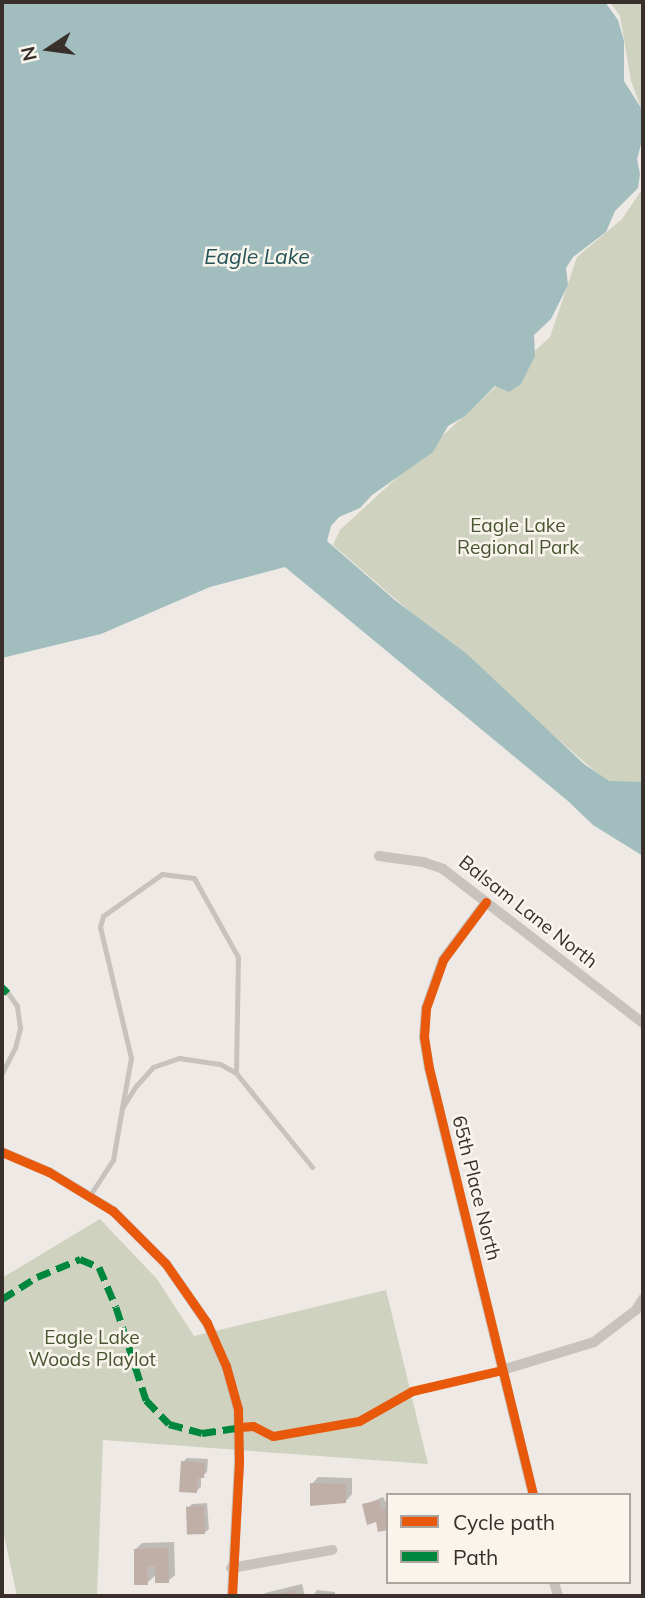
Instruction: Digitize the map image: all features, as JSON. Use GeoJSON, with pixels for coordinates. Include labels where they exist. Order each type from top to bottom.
{"type":"FeatureCollection","features":[{"type":"Feature","properties":{"kind":"street","name":"Balsam Lane North"},"geometry":{"type":"LineString","coordinates":[[379,856],[423,862],[443,869],[643,1023]]}},
{"type":"Feature","properties":{"kind":"street","name":"65th Place North"},"geometry":{"type":"LineString","coordinates":[[486,902],[443,960],[426,1008],[424,1037],[429,1068],[533,1493]]}},
{"type":"Feature","properties":{"kind":"street"},"geometry":{"type":"LineString","coordinates":[[2,1153],[49,1172],[113,1211],[166,1264],[207,1323],[234,1388],[240,1427],[231,1568],[232,1596]]}},
{"type":"Feature","properties":{"kind":"street"},"geometry":{"type":"LineString","coordinates":[[502,1370],[594,1342],[636,1310],[643,1299]]}},
{"type":"Feature","properties":{"kind":"street"},"geometry":{"type":"LineString","coordinates":[[231,1568],[332,1550]]}},
{"type":"Feature","properties":{"kind":"lane"},"geometry":{"type":"LineString","coordinates":[[90,1195],[113,1160],[131,1058],[100,927],[103,916],[162,874],[194,878],[237,957],[236,1073]]}},
{"type":"Feature","properties":{"kind":"lane"},"geometry":{"type":"LineString","coordinates":[[2,1073],[15,1048],[20,1028],[17,1006],[8,993]]}},
{"type":"Feature","properties":{"kind":"lane"},"geometry":{"type":"LineString","coordinates":[[122,1108],[153,1067],[179,1058],[220,1064],[236,1073],[312,1167]]}},
{"type":"Feature","properties":{"kind":"green space"},"geometry":{"type":"Polygon","coordinates":[[[610,2],[643,2],[643,113],[631,81],[620,16],[610,2]]]}},
{"type":"Feature","properties":{"kind":"green space","name":"Eagle Lake Regional Park"},"geometry":{"type":"Polygon","coordinates":[[[643,188],[643,838],[596,772],[333,545],[340,530],[550,337],[577,257],[622,219],[643,188]]]}},
{"type":"Feature","properties":{"kind":"green space","name":"Eagle Lake Woods Playlot"},"geometry":{"type":"Polygon","coordinates":[[[100,1219],[157,1279],[194,1336],[386,1290],[428,1464],[103,1440],[97,1596],[17,1596],[2,1526],[2,1278],[100,1219]]]}},
{"type":"Feature","properties":{"kind":"water","name":"Eagle Lake"},"geometry":{"type":"Polygon","coordinates":[[[2,2],[605,2],[618,20],[624,41],[624,81],[643,111],[643,137],[637,159],[640,174],[638,188],[615,211],[606,232],[573,257],[566,268],[568,285],[551,319],[534,335],[535,356],[521,384],[509,392],[495,386],[465,416],[448,426],[433,452],[372,495],[360,508],[339,517],[331,526],[327,541],[396,601],[467,654],[584,764],[609,781],[643,782],[643,856],[593,825],[568,801],[285,567],[210,587],[101,634],[2,658],[2,2]]]}},
{"type":"Feature","properties":{"kind":"building"},"geometry":{"type":"Polygon","coordinates":[[[181,1461],[205,1463],[204,1478],[198,1478],[197,1493],[179,1492],[181,1461]]]}},
{"type":"Feature","properties":{"kind":"building"},"geometry":{"type":"Polygon","coordinates":[[[310,1483],[346,1484],[346,1503],[310,1506],[310,1483]]]}},
{"type":"Feature","properties":{"kind":"building"},"geometry":{"type":"Polygon","coordinates":[[[379,1500],[381,1510],[386,1509],[386,1530],[378,1532],[376,1522],[367,1525],[362,1504],[379,1500]]]}},
{"type":"Feature","properties":{"kind":"building"},"geometry":{"type":"Polygon","coordinates":[[[204,1506],[205,1534],[187,1535],[186,1507],[204,1506]]]}},
{"type":"Feature","properties":{"kind":"building"},"geometry":{"type":"Polygon","coordinates":[[[168,1548],[169,1583],[155,1583],[155,1566],[147,1567],[148,1585],[134,1585],[134,1549],[168,1548]]]}},
{"type":"Feature","properties":{"kind":"building"},"geometry":{"type":"Polygon","coordinates":[[[296,1590],[297,1596],[275,1596],[275,1595],[296,1590]]]}},
{"type":"Feature","properties":{"kind":"marked path"},"geometry":{"type":"LineString","coordinates":[[2,987],[8,993]]}},
{"type":"Feature","properties":{"kind":"marked path"},"geometry":{"type":"LineString","coordinates":[[2,1299],[37,1277],[80,1259],[99,1267],[116,1307],[146,1400],[169,1424],[202,1433],[243,1427]]}},
{"type":"Feature","properties":{"kind":"cycle path"},"geometry":{"type":"LineString","coordinates":[[486,902],[443,960],[426,1008],[424,1037],[429,1068],[533,1493]]}},
{"type":"Feature","properties":{"kind":"cycle path"},"geometry":{"type":"LineString","coordinates":[[2,1152],[49,1172],[113,1211],[166,1264],[207,1323],[226,1366],[238,1409],[239,1462],[232,1596]]}},
{"type":"Feature","properties":{"kind":"cycle path"},"geometry":{"type":"LineString","coordinates":[[240,1427],[253,1426],[273,1436],[359,1421],[412,1391],[502,1370]]}}]}
